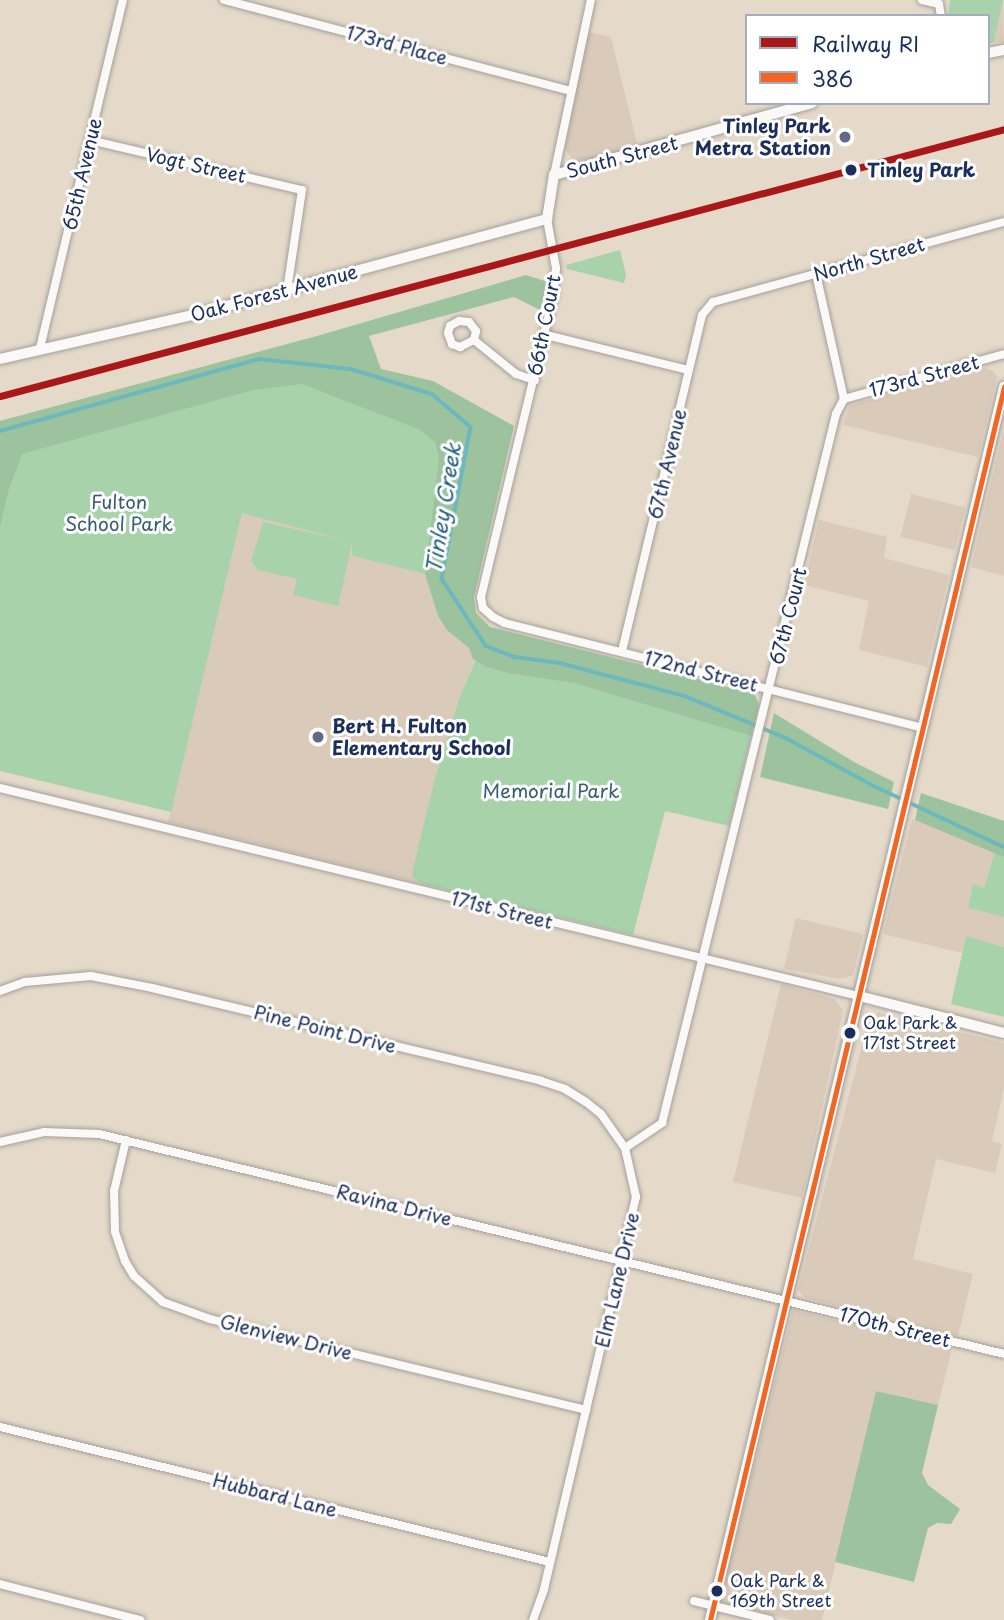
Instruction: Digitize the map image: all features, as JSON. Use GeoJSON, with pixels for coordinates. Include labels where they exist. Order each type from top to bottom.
{"type":"FeatureCollection","features":[{"type":"Feature","properties":{"kind":"street","name":"65th Avenue"},"geometry":{"type":"LineString","coordinates":[[40,348],[123,0]]}},
{"type":"Feature","properties":{"kind":"street","name":"173rd Place"},"geometry":{"type":"LineString","coordinates":[[224,0],[571,91]]}},
{"type":"Feature","properties":{"kind":"street","name":"66th Court"},"geometry":{"type":"LineString","coordinates":[[483,608],[481,597],[546,335],[556,268],[547,219],[591,0]]}},
{"type":"Feature","properties":{"kind":"street"},"geometry":{"type":"LineString","coordinates":[[922,0],[939,2]]}},
{"type":"Feature","properties":{"kind":"street","name":"South Street"},"geometry":{"type":"LineString","coordinates":[[554,175],[804,105]]}},
{"type":"Feature","properties":{"kind":"street","name":"Vogt Street"},"geometry":{"type":"LineString","coordinates":[[90,140],[302,190],[287,290]]}},
{"type":"Feature","properties":{"kind":"street","name":"Oak Forest Avenue"},"geometry":{"type":"LineString","coordinates":[[0,359],[197,314],[547,219]]}},
{"type":"Feature","properties":{"kind":"street","name":"North Street"},"geometry":{"type":"LineString","coordinates":[[735,296],[1004,222]]}},
{"type":"Feature","properties":{"kind":"street"},"geometry":{"type":"LineString","coordinates":[[816,274],[844,399]]}},
{"type":"Feature","properties":{"kind":"street","name":"67th Avenue"},"geometry":{"type":"LineString","coordinates":[[622,651],[702,315],[713,302],[735,296]]}},
{"type":"Feature","properties":{"kind":"street"},"geometry":{"type":"LineString","coordinates":[[546,335],[689,370]]}},
{"type":"Feature","properties":{"kind":"street"},"geometry":{"type":"LineString","coordinates":[[474,340],[516,374],[535,380]]}},
{"type":"Feature","properties":{"kind":"street","name":"173rd Street"},"geometry":{"type":"LineString","coordinates":[[844,399],[1004,354]]}},
{"type":"Feature","properties":{"kind":"street"},"geometry":{"type":"LineString","coordinates":[[710,1620],[1004,387]]}},
{"type":"Feature","properties":{"kind":"street","name":"67th Court"},"geometry":{"type":"LineString","coordinates":[[702,958],[763,721],[836,414],[844,399]]}},
{"type":"Feature","properties":{"kind":"street","name":"172nd Street"},"geometry":{"type":"LineString","coordinates":[[483,608],[505,623],[923,728]]}},
{"type":"Feature","properties":{"kind":"street","name":"171st Street"},"geometry":{"type":"LineString","coordinates":[[0,788],[1004,1033]]}},
{"type":"Feature","properties":{"kind":"street"},"geometry":{"type":"LineString","coordinates":[[625,1148],[662,1123],[702,958]]}},
{"type":"Feature","properties":{"kind":"street","name":"Pine Point Drive"},"geometry":{"type":"LineString","coordinates":[[0,991],[25,982],[91,976],[152,988],[541,1081],[565,1089],[586,1101],[601,1114],[625,1148]]}},
{"type":"Feature","properties":{"kind":"street","name":"Ravina Drive"},"geometry":{"type":"LineString","coordinates":[[0,1142],[65,1130],[126,1140],[786,1300]]}},
{"type":"Feature","properties":{"kind":"street","name":"Glenview Drive"},"geometry":{"type":"LineString","coordinates":[[126,1140],[114,1191],[115,1232],[125,1261],[134,1276],[163,1302],[201,1317],[586,1410]]}},
{"type":"Feature","properties":{"kind":"street","name":"Elm Lane Drive"},"geometry":{"type":"LineString","coordinates":[[533,1620],[550,1562],[636,1197],[625,1148]]}},
{"type":"Feature","properties":{"kind":"street","name":"170th Street"},"geometry":{"type":"LineString","coordinates":[[786,1300],[1004,1354]]}},
{"type":"Feature","properties":{"kind":"street","name":"Hubbard Lane"},"geometry":{"type":"LineString","coordinates":[[0,1427],[550,1562]]}},
{"type":"Feature","properties":{"kind":"street"},"geometry":{"type":"LineString","coordinates":[[0,1584],[139,1620]]}},
{"type":"Feature","properties":{"kind":"street"},"geometry":{"type":"LineString","coordinates":[[694,1601],[770,1620]]}},
{"type":"Feature","properties":{"kind":"shaded area"},"geometry":{"type":"Polygon","coordinates":[[[1003,0],[1004,43],[994,42],[1003,0]]]}},
{"type":"Feature","properties":{"kind":"shaded area"},"geometry":{"type":"Polygon","coordinates":[[[588,32],[611,37],[638,147],[574,162],[565,149],[588,32]]]}},
{"type":"Feature","properties":{"kind":"shaded area"},"geometry":{"type":"Polygon","coordinates":[[[985,368],[993,371],[997,377],[978,457],[843,425],[850,405],[985,368]]]}},
{"type":"Feature","properties":{"kind":"shaded area"},"geometry":{"type":"Polygon","coordinates":[[[1004,428],[1004,576],[971,567],[1004,428]]]}},
{"type":"Feature","properties":{"kind":"shaded area"},"geometry":{"type":"Polygon","coordinates":[[[911,494],[965,508],[955,550],[900,537],[911,494]]]}},
{"type":"Feature","properties":{"kind":"shaded area","name":"Bert H. Fulton Elementary School"},"geometry":{"type":"Polygon","coordinates":[[[242,513],[350,539],[355,545],[352,556],[425,574],[438,616],[469,648],[475,660],[460,696],[435,778],[413,878],[422,884],[168,822],[242,513]]]}},
{"type":"Feature","properties":{"kind":"shaded area"},"geometry":{"type":"Polygon","coordinates":[[[819,520],[887,537],[884,558],[949,575],[927,667],[859,650],[869,601],[804,585],[819,520]]]}},
{"type":"Feature","properties":{"kind":"shaded area"},"geometry":{"type":"Polygon","coordinates":[[[912,819],[995,851],[984,888],[973,885],[968,908],[1004,917],[1004,947],[966,936],[962,953],[883,934],[912,819]]]}},
{"type":"Feature","properties":{"kind":"shaded area"},"geometry":{"type":"Polygon","coordinates":[[[796,918],[863,934],[853,975],[840,979],[784,969],[796,918]]]}},
{"type":"Feature","properties":{"kind":"shaded area"},"geometry":{"type":"Polygon","coordinates":[[[781,984],[834,999],[843,1010],[802,1198],[733,1182],[781,984]]]}},
{"type":"Feature","properties":{"kind":"shaded area"},"geometry":{"type":"Polygon","coordinates":[[[878,1012],[1004,1043],[1004,1087],[992,1141],[1002,1144],[995,1173],[936,1159],[913,1259],[973,1274],[958,1336],[805,1298],[798,1290],[867,1026],[878,1012]]]}},
{"type":"Feature","properties":{"kind":"shaded area"},"geometry":{"type":"Polygon","coordinates":[[[793,1310],[952,1349],[938,1405],[876,1391],[822,1620],[792,1620],[720,1602],[793,1310]]]}},
{"type":"Feature","properties":{"kind":"green space"},"geometry":{"type":"Polygon","coordinates":[[[950,0],[1003,0],[994,42],[990,43],[990,14],[948,14],[950,0]]]}},
{"type":"Feature","properties":{"kind":"green space"},"geometry":{"type":"Polygon","coordinates":[[[620,250],[626,275],[624,283],[567,269],[566,265],[620,250]]]}},
{"type":"Feature","properties":{"kind":"green space"},"geometry":{"type":"Polygon","coordinates":[[[526,275],[548,282],[540,310],[514,297],[369,336],[381,369],[433,381],[514,426],[474,597],[476,613],[490,627],[754,694],[759,705],[751,736],[574,683],[508,673],[484,666],[473,659],[469,648],[447,630],[438,616],[425,574],[439,458],[435,442],[418,429],[302,384],[253,390],[22,454],[8,492],[0,527],[0,421],[310,338],[526,275]]]}},
{"type":"Feature","properties":{"kind":"green space","name":"Fulton School Park"},"geometry":{"type":"Polygon","coordinates":[[[310,338],[459,414],[425,574],[352,556],[352,543],[338,606],[293,595],[297,579],[258,570],[251,561],[263,522],[352,542],[242,513],[171,812],[0,771],[0,421],[310,338]]]}},
{"type":"Feature","properties":{"kind":"green space","name":"Memorial Park"},"geometry":{"type":"Polygon","coordinates":[[[490,627],[708,681],[756,697],[759,705],[729,826],[665,811],[633,935],[422,884],[413,878],[435,778],[460,696],[490,627]]]}},
{"type":"Feature","properties":{"kind":"green space"},"geometry":{"type":"Polygon","coordinates":[[[774,713],[854,762],[894,782],[888,809],[760,777],[774,713]]]}},
{"type":"Feature","properties":{"kind":"green space"},"geometry":{"type":"Polygon","coordinates":[[[921,793],[1004,821],[1004,857],[915,820],[921,793]]]}},
{"type":"Feature","properties":{"kind":"green space"},"geometry":{"type":"Polygon","coordinates":[[[995,851],[1004,857],[1004,917],[968,908],[973,884],[984,888],[995,851]]]}},
{"type":"Feature","properties":{"kind":"green space"},"geometry":{"type":"Polygon","coordinates":[[[966,936],[1004,947],[1004,1017],[951,1004],[966,936]]]}},
{"type":"Feature","properties":{"kind":"green space"},"geometry":{"type":"Polygon","coordinates":[[[876,1391],[938,1405],[922,1473],[928,1485],[960,1509],[951,1524],[937,1523],[928,1528],[914,1582],[835,1562],[876,1391]]]}},
{"type":"Feature","properties":{"kind":"waterway","name":"Tinley Creek"},"geometry":{"type":"LineString","coordinates":[[0,431],[260,359],[351,369],[432,394],[471,427],[442,579],[486,646],[515,657],[560,663],[685,696],[786,738],[872,785],[1004,847]]}},
{"type":"Feature","properties":{"kind":"rail line","name":"RI"},"geometry":{"type":"LineString","coordinates":[[0,396],[1004,129]]}},
{"type":"Feature","properties":{"kind":"transit line","name":"386"},"geometry":{"type":"LineString","coordinates":[[710,1620],[1004,387]]}},
{"type":"Feature","properties":{"kind":"place","name":"Tinley Park Metra Station"},"geometry":{"type":"Point","coordinates":[845,137]}},
{"type":"Feature","properties":{"kind":"place","name":"Tinley Park"},"geometry":{"type":"Point","coordinates":[851,170]}},
{"type":"Feature","properties":{"kind":"place","name":"Bert H. Fulton Elementary School"},"geometry":{"type":"Point","coordinates":[318,737]}},
{"type":"Feature","properties":{"kind":"place","name":"Oak Park & 171st Street"},"geometry":{"type":"Point","coordinates":[850,1033]}},
{"type":"Feature","properties":{"kind":"place","name":"Oak Park & 169th Street"},"geometry":{"type":"Point","coordinates":[717,1591]}}]}
